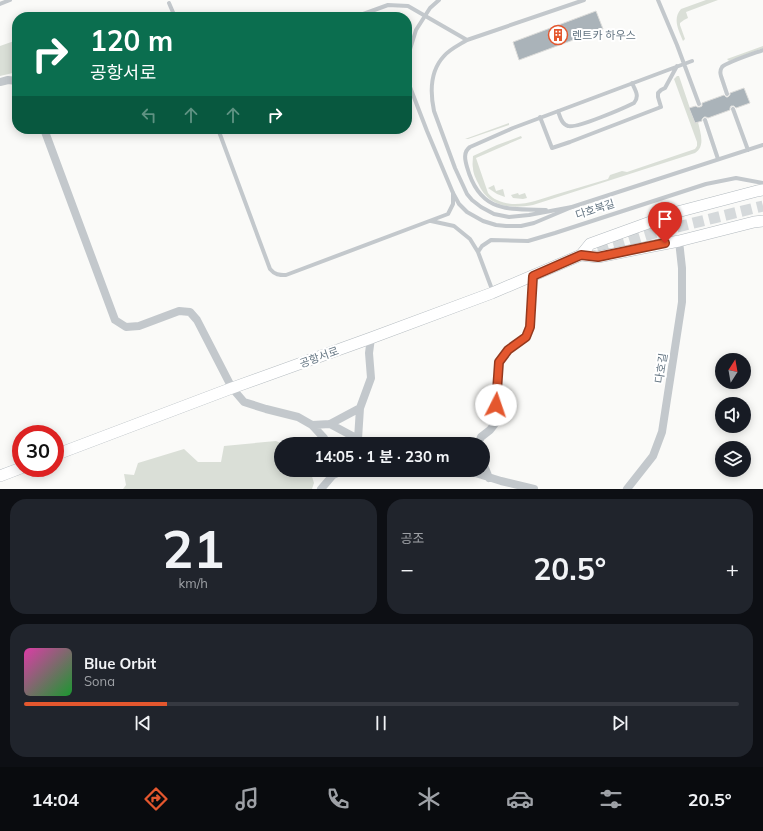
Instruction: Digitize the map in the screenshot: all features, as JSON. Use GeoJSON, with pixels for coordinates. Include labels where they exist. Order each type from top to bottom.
{"type":"FeatureCollection","features":[{"type":"Feature","properties":{"kind":"street"},"geometry":{"type":"LineString","coordinates":[[0,82],[12,80]]}},
{"type":"Feature","properties":{"kind":"street"},"geometry":{"type":"LineString","coordinates":[[46,134],[115,320],[126,326],[138,326],[179,312],[190,312],[197,320],[232,388],[244,402],[298,417],[312,425],[323,437]]}},
{"type":"Feature","properties":{"kind":"street"},"geometry":{"type":"LineString","coordinates":[[581,255],[590,244],[681,211],[763,190]]}},
{"type":"Feature","properties":{"kind":"street"},"geometry":{"type":"LineString","coordinates":[[581,255],[598,257],[678,241],[763,221]]}},
{"type":"Feature","properties":{"kind":"street","name":"다호길"},"geometry":{"type":"LineString","coordinates":[[627,489],[653,456],[662,432],[682,302],[682,268],[678,241]]}},
{"type":"Feature","properties":{"kind":"street","name":"공항서로"},"geometry":{"type":"LineString","coordinates":[[64,452],[232,388],[493,293],[581,255]]}},
{"type":"Feature","properties":{"kind":"street"},"geometry":{"type":"LineString","coordinates":[[481,437],[490,430],[497,421],[496,405],[499,362],[508,350],[526,337],[530,327],[533,276]]}},
{"type":"Feature","properties":{"kind":"street"},"geometry":{"type":"LineString","coordinates":[[360,437],[360,408],[371,378],[369,353],[371,338]]}},
{"type":"Feature","properties":{"kind":"street"},"geometry":{"type":"LineString","coordinates":[[312,425],[330,424],[360,408]]}},
{"type":"Feature","properties":{"kind":"street"},"geometry":{"type":"LineString","coordinates":[[330,424],[352,437]]}},
{"type":"Feature","properties":{"kind":"street"},"geometry":{"type":"LineString","coordinates":[[0,476],[12,471]]}},
{"type":"Feature","properties":{"kind":"street"},"geometry":{"type":"LineString","coordinates":[[321,489],[329,477]]}},
{"type":"Feature","properties":{"kind":"street"},"geometry":{"type":"LineString","coordinates":[[486,477],[501,485],[534,489]]}},
{"type":"Feature","properties":{"kind":"lane"},"geometry":{"type":"LineString","coordinates":[[0,4],[10,0]]}},
{"type":"Feature","properties":{"kind":"lane"},"geometry":{"type":"LineString","coordinates":[[412,43],[416,30],[430,8],[440,0]]}},
{"type":"Feature","properties":{"kind":"lane"},"geometry":{"type":"LineString","coordinates":[[572,207],[529,216],[509,217],[494,214],[472,200],[467,194],[461,181],[434,111],[431,90],[432,81],[439,62],[450,50],[467,40],[584,0]]}},
{"type":"Feature","properties":{"kind":"lane"},"geometry":{"type":"LineString","coordinates":[[658,0],[699,104]]}},
{"type":"Feature","properties":{"kind":"lane"},"geometry":{"type":"LineString","coordinates":[[169,3],[173,12]]}},
{"type":"Feature","properties":{"kind":"lane"},"geometry":{"type":"LineString","coordinates":[[369,12],[388,5],[408,6],[467,40]]}},
{"type":"Feature","properties":{"kind":"lane"},"geometry":{"type":"LineString","coordinates":[[727,94],[720,74],[721,68],[726,64],[763,50]]}},
{"type":"Feature","properties":{"kind":"lane"},"geometry":{"type":"LineString","coordinates":[[553,211],[502,208],[487,200],[479,194],[468,172],[465,152],[467,149],[540,117],[692,61]]}},
{"type":"Feature","properties":{"kind":"lane"},"geometry":{"type":"LineString","coordinates":[[540,117],[552,148],[570,142],[661,107],[658,93],[665,88],[677,66]]}},
{"type":"Feature","properties":{"kind":"lane"},"geometry":{"type":"LineString","coordinates":[[558,111],[562,122],[568,126],[583,123],[634,103],[637,100],[637,97],[632,83]]}},
{"type":"Feature","properties":{"kind":"lane"},"geometry":{"type":"LineString","coordinates":[[412,92],[426,131],[453,193],[467,212],[483,221],[496,225],[521,226],[534,223],[572,207],[763,145]]}},
{"type":"Feature","properties":{"kind":"lane"},"geometry":{"type":"LineString","coordinates":[[733,109],[748,150]]}},
{"type":"Feature","properties":{"kind":"lane"},"geometry":{"type":"LineString","coordinates":[[705,120],[718,159]]}},
{"type":"Feature","properties":{"kind":"lane"},"geometry":{"type":"LineString","coordinates":[[220,134],[270,269],[273,273],[280,275],[286,275],[448,214],[453,204],[453,193]]}},
{"type":"Feature","properties":{"kind":"lane","name":"다호북길"},"geometry":{"type":"LineString","coordinates":[[478,252],[482,246],[491,240],[528,240],[555,233],[706,184],[736,178],[763,183]]}},
{"type":"Feature","properties":{"kind":"lane"},"geometry":{"type":"LineString","coordinates":[[431,221],[454,226],[470,239],[478,252],[493,293]]}},
{"type":"Feature","properties":{"kind":"shaded area"},"geometry":{"type":"Polygon","coordinates":[[[706,0],[718,0],[686,12],[688,18],[680,23],[685,39],[683,41],[677,25],[678,13],[681,9],[706,0]]]}},
{"type":"Feature","properties":{"kind":"shaded area"},"geometry":{"type":"Polygon","coordinates":[[[12,42],[12,73],[0,76],[0,46],[12,42]]]}},
{"type":"Feature","properties":{"kind":"shaded area"},"geometry":{"type":"Polygon","coordinates":[[[763,46],[763,48],[729,61],[727,59],[763,46]]]}},
{"type":"Feature","properties":{"kind":"shaded area"},"geometry":{"type":"Polygon","coordinates":[[[679,76],[695,123],[698,122],[700,130],[701,143],[700,147],[695,153],[533,205],[516,207],[500,204],[493,202],[482,191],[476,180],[473,156],[521,136],[522,138],[476,158],[488,193],[498,201],[512,204],[528,203],[608,179],[610,175],[622,171],[627,172],[695,149],[697,142],[674,79],[679,76]]]}},
{"type":"Feature","properties":{"kind":"shaded area"},"geometry":{"type":"Polygon","coordinates":[[[509,123],[509,125],[465,139],[509,123]]]}},
{"type":"Feature","properties":{"kind":"shaded area"},"geometry":{"type":"Polygon","coordinates":[[[494,185],[496,191],[503,189],[505,197],[488,188],[494,185]]]}},
{"type":"Feature","properties":{"kind":"shaded area"},"geometry":{"type":"Polygon","coordinates":[[[518,193],[519,195],[525,193],[527,198],[513,198],[511,195],[518,193]]]}},
{"type":"Feature","properties":{"kind":"shaded area"},"geometry":{"type":"Polygon","coordinates":[[[274,441],[274,477],[312,477],[314,483],[312,489],[123,489],[126,485],[124,474],[134,475],[138,463],[184,449],[198,462],[221,462],[224,446],[274,441]]]}},
{"type":"Feature","properties":{"kind":"building","name":"렌트카 하우스"},"geometry":{"type":"Polygon","coordinates":[[[596,11],[603,29],[519,60],[513,42],[596,11]]]}},
{"type":"Feature","properties":{"kind":"building"},"geometry":{"type":"Polygon","coordinates":[[[744,88],[750,103],[736,108],[731,106],[730,110],[708,118],[704,117],[702,121],[695,123],[689,108],[696,106],[700,107],[702,106],[702,103],[724,95],[728,97],[730,93],[744,88]]]}},
{"type":"Feature","properties":{"kind":"tunnel"},"geometry":{"type":"LineString","coordinates":[[582,255],[661,231],[763,206]]}},
{"type":"Feature","properties":{"kind":"place","name":"렌트카 하우스"},"geometry":{"type":"Point","coordinates":[558,35]}},
{"type":"Feature","properties":{"kind":"route"},"geometry":{"type":"LineString","coordinates":[[496,405],[499,362],[508,350],[526,337],[530,327],[533,276],[581,255],[598,257],[665,243]]}}]}
